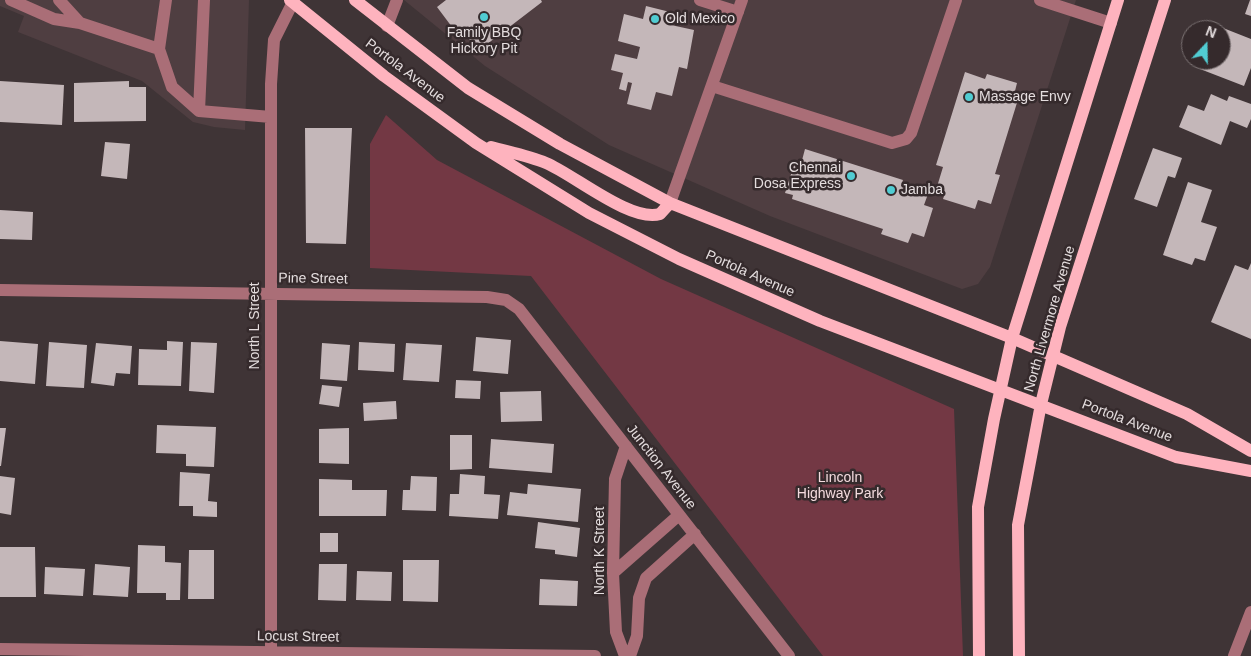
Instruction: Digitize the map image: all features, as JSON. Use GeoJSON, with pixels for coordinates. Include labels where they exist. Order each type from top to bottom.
{"type":"FeatureCollection","features":[{"type":"Feature","properties":{"kind":"main road","name":"Portola Avenue"},"geometry":{"type":"LineString","coordinates":[[355,0],[477,93],[560,144],[670,203],[1012,338],[1187,414],[1251,451]]}},
{"type":"Feature","properties":{"kind":"main road","name":"North Livermore Avenue"},"geometry":{"type":"LineString","coordinates":[[980,656],[978,507],[1001,388],[1012,338],[1118,0]]}},
{"type":"Feature","properties":{"kind":"main road","name":"North Livermore Avenue"},"geometry":{"type":"LineString","coordinates":[[1019,656],[1018,525],[1041,404],[1052,356],[1165,0]]}},
{"type":"Feature","properties":{"kind":"main road","name":"Portola Avenue"},"geometry":{"type":"LineString","coordinates":[[292,1],[384,76],[476,143],[589,213],[679,259],[820,321],[950,371],[1001,388],[1176,457],[1251,471]]}},
{"type":"Feature","properties":{"kind":"main road"},"geometry":{"type":"LineString","coordinates":[[476,143],[547,163],[596,192],[642,214],[660,214],[670,203]]}},
{"type":"Feature","properties":{"kind":"street"},"geometry":{"type":"LineString","coordinates":[[11,0],[54,19],[80,23],[159,49]]}},
{"type":"Feature","properties":{"kind":"street"},"geometry":{"type":"LineString","coordinates":[[58,0],[80,23]]}},
{"type":"Feature","properties":{"kind":"street"},"geometry":{"type":"LineString","coordinates":[[166,0],[159,49],[172,87],[199,112],[270,117]]}},
{"type":"Feature","properties":{"kind":"street"},"geometry":{"type":"LineString","coordinates":[[199,112],[204,0]]}},
{"type":"Feature","properties":{"kind":"street"},"geometry":{"type":"LineString","coordinates":[[387,26],[397,0]]}},
{"type":"Feature","properties":{"kind":"street"},"geometry":{"type":"LineString","coordinates":[[670,203],[740,6],[700,0]]}},
{"type":"Feature","properties":{"kind":"street"},"geometry":{"type":"LineString","coordinates":[[712,86],[892,143],[906,139],[911,133],[956,0]]}},
{"type":"Feature","properties":{"kind":"street"},"geometry":{"type":"LineString","coordinates":[[1040,0],[1111,23]]}},
{"type":"Feature","properties":{"kind":"street","name":"North L Street"},"geometry":{"type":"LineString","coordinates":[[271,654],[270,117],[274,40],[292,1]]}},
{"type":"Feature","properties":{"kind":"street","name":"Pine Street"},"geometry":{"type":"LineString","coordinates":[[0,290],[487,297],[506,300]]}},
{"type":"Feature","properties":{"kind":"street","name":"Junction Avenue"},"geometry":{"type":"LineString","coordinates":[[506,300],[519,309],[679,515],[696,534],[789,656]]}},
{"type":"Feature","properties":{"kind":"street","name":"North K Street"},"geometry":{"type":"LineString","coordinates":[[625,656],[616,632],[613,573],[615,479],[626,446]]}},
{"type":"Feature","properties":{"kind":"street"},"geometry":{"type":"LineString","coordinates":[[613,573],[679,515]]}},
{"type":"Feature","properties":{"kind":"street"},"geometry":{"type":"LineString","coordinates":[[630,656],[637,636],[639,598],[646,578],[696,534]]}},
{"type":"Feature","properties":{"kind":"street"},"geometry":{"type":"LineString","coordinates":[[1234,656],[1251,612]]}},
{"type":"Feature","properties":{"kind":"street","name":"Locust Street"},"geometry":{"type":"LineString","coordinates":[[0,649],[271,654],[595,656]]}},
{"type":"Feature","properties":{"kind":"shaded area"},"geometry":{"type":"Polygon","coordinates":[[[0,0],[249,0],[245,130],[214,127],[193,122],[142,81],[18,32],[24,16],[0,6],[0,0]]]}},
{"type":"Feature","properties":{"kind":"shaded area"},"geometry":{"type":"Polygon","coordinates":[[[404,0],[1076,0],[990,267],[978,284],[962,289],[770,216],[609,145],[485,66],[404,0]]]}},
{"type":"Feature","properties":{"kind":"green space","name":"Lincoln Highway Park"},"geometry":{"type":"Polygon","coordinates":[[[386,115],[437,160],[661,279],[954,409],[963,656],[823,656],[531,276],[370,268],[370,144],[386,115]]]}},
{"type":"Feature","properties":{"kind":"building","name":"Family BBQ Hickory Pit"},"geometry":{"type":"Polygon","coordinates":[[[446,0],[541,0],[542,2],[478,51],[460,27],[455,31],[437,7],[446,0]]]}},
{"type":"Feature","properties":{"kind":"building"},"geometry":{"type":"Polygon","coordinates":[[[1251,0],[1251,16],[1245,14],[1251,0]]]}},
{"type":"Feature","properties":{"kind":"building"},"geometry":{"type":"Polygon","coordinates":[[[646,6],[674,13],[671,25],[694,30],[687,69],[679,67],[672,96],[656,92],[651,110],[627,104],[632,83],[628,82],[626,91],[619,89],[623,73],[611,70],[615,54],[637,59],[640,47],[618,41],[624,14],[643,19],[646,6]]]}},
{"type":"Feature","properties":{"kind":"building"},"geometry":{"type":"Polygon","coordinates":[[[1231,31],[1251,39],[1251,68],[1244,86],[1203,70],[1231,70],[1231,31]]]}},
{"type":"Feature","properties":{"kind":"building"},"geometry":{"type":"Polygon","coordinates":[[[965,72],[985,79],[987,74],[1017,83],[1015,91],[1020,93],[995,174],[1000,175],[991,204],[978,200],[975,209],[943,199],[945,193],[936,190],[943,167],[936,165],[965,72]]]}},
{"type":"Feature","properties":{"kind":"building"},"geometry":{"type":"Polygon","coordinates":[[[0,81],[64,85],[62,125],[0,122],[0,81]]]}},
{"type":"Feature","properties":{"kind":"building"},"geometry":{"type":"Polygon","coordinates":[[[129,81],[129,87],[146,87],[146,121],[74,122],[74,83],[129,81]]]}},
{"type":"Feature","properties":{"kind":"building"},"geometry":{"type":"Polygon","coordinates":[[[1211,94],[1227,101],[1229,96],[1251,104],[1251,119],[1247,128],[1230,121],[1221,145],[1179,127],[1188,105],[1204,111],[1211,94]]]}},
{"type":"Feature","properties":{"kind":"building"},"geometry":{"type":"Polygon","coordinates":[[[305,128],[352,128],[346,244],[306,243],[305,128]]]}},
{"type":"Feature","properties":{"kind":"building"},"geometry":{"type":"Polygon","coordinates":[[[105,142],[130,144],[127,179],[101,176],[105,142]]]}},
{"type":"Feature","properties":{"kind":"building"},"geometry":{"type":"Polygon","coordinates":[[[1153,148],[1182,158],[1175,178],[1168,176],[1157,207],[1134,199],[1153,148]]]}},
{"type":"Feature","properties":{"kind":"building"},"geometry":{"type":"Polygon","coordinates":[[[805,149],[903,180],[901,186],[928,194],[924,205],[933,208],[924,237],[912,233],[908,243],[881,234],[883,229],[792,199],[793,195],[785,193],[795,162],[801,164],[805,149]]]}},
{"type":"Feature","properties":{"kind":"building"},"geometry":{"type":"Polygon","coordinates":[[[1188,182],[1212,190],[1201,222],[1217,227],[1205,261],[1195,258],[1192,265],[1163,255],[1188,182]]]}},
{"type":"Feature","properties":{"kind":"building"},"geometry":{"type":"Polygon","coordinates":[[[0,210],[33,212],[32,240],[0,239],[0,210]]]}},
{"type":"Feature","properties":{"kind":"building"},"geometry":{"type":"Polygon","coordinates":[[[1251,263],[1251,339],[1211,322],[1235,265],[1248,270],[1251,263]]]}},
{"type":"Feature","properties":{"kind":"building"},"geometry":{"type":"Polygon","coordinates":[[[476,337],[511,340],[508,374],[473,371],[476,337]]]}},
{"type":"Feature","properties":{"kind":"building"},"geometry":{"type":"Polygon","coordinates":[[[0,341],[38,344],[35,384],[0,381],[0,341]]]}},
{"type":"Feature","properties":{"kind":"building"},"geometry":{"type":"Polygon","coordinates":[[[167,341],[183,342],[181,386],[138,385],[139,349],[167,350],[167,341]]]}},
{"type":"Feature","properties":{"kind":"building"},"geometry":{"type":"Polygon","coordinates":[[[49,342],[87,345],[84,388],[46,386],[49,342]]]}},
{"type":"Feature","properties":{"kind":"building"},"geometry":{"type":"Polygon","coordinates":[[[191,342],[217,343],[214,393],[189,391],[191,342]]]}},
{"type":"Feature","properties":{"kind":"building"},"geometry":{"type":"Polygon","coordinates":[[[359,342],[395,344],[394,372],[358,370],[359,342]]]}},
{"type":"Feature","properties":{"kind":"building"},"geometry":{"type":"Polygon","coordinates":[[[96,343],[132,346],[130,374],[116,373],[114,386],[91,383],[96,343]]]}},
{"type":"Feature","properties":{"kind":"building"},"geometry":{"type":"Polygon","coordinates":[[[322,343],[350,345],[347,381],[320,379],[322,343]]]}},
{"type":"Feature","properties":{"kind":"building"},"geometry":{"type":"Polygon","coordinates":[[[406,343],[442,345],[439,382],[403,380],[406,343]]]}},
{"type":"Feature","properties":{"kind":"building"},"geometry":{"type":"Polygon","coordinates":[[[456,380],[481,381],[480,399],[455,398],[456,380]]]}},
{"type":"Feature","properties":{"kind":"building"},"geometry":{"type":"Polygon","coordinates":[[[322,385],[342,387],[339,407],[319,404],[322,385]]]}},
{"type":"Feature","properties":{"kind":"building"},"geometry":{"type":"Polygon","coordinates":[[[541,391],[542,421],[501,422],[500,392],[541,391]]]}},
{"type":"Feature","properties":{"kind":"building"},"geometry":{"type":"Polygon","coordinates":[[[396,401],[397,419],[364,421],[363,403],[396,401]]]}},
{"type":"Feature","properties":{"kind":"building"},"geometry":{"type":"Polygon","coordinates":[[[157,425],[216,427],[214,467],[186,466],[186,454],[156,453],[157,425]]]}},
{"type":"Feature","properties":{"kind":"building"},"geometry":{"type":"Polygon","coordinates":[[[0,428],[6,428],[1,466],[0,466],[0,428]]]}},
{"type":"Feature","properties":{"kind":"building"},"geometry":{"type":"Polygon","coordinates":[[[349,428],[349,464],[319,463],[319,429],[349,428]]]}},
{"type":"Feature","properties":{"kind":"building"},"geometry":{"type":"Polygon","coordinates":[[[450,435],[472,435],[472,469],[450,470],[450,435]]]}},
{"type":"Feature","properties":{"kind":"building"},"geometry":{"type":"Polygon","coordinates":[[[491,439],[554,444],[552,473],[489,468],[491,439]]]}},
{"type":"Feature","properties":{"kind":"building"},"geometry":{"type":"Polygon","coordinates":[[[180,472],[210,474],[208,501],[217,502],[217,517],[193,516],[193,506],[179,506],[180,472]]]}},
{"type":"Feature","properties":{"kind":"building"},"geometry":{"type":"Polygon","coordinates":[[[460,474],[485,476],[484,494],[500,495],[498,519],[449,516],[450,494],[459,494],[460,474]]]}},
{"type":"Feature","properties":{"kind":"building"},"geometry":{"type":"Polygon","coordinates":[[[0,476],[15,478],[11,515],[0,513],[0,476]]]}},
{"type":"Feature","properties":{"kind":"building"},"geometry":{"type":"Polygon","coordinates":[[[411,476],[437,477],[436,511],[402,510],[403,490],[410,490],[411,476]]]}},
{"type":"Feature","properties":{"kind":"building"},"geometry":{"type":"Polygon","coordinates":[[[319,479],[352,480],[352,490],[387,490],[386,516],[319,516],[319,479]]]}},
{"type":"Feature","properties":{"kind":"building"},"geometry":{"type":"Polygon","coordinates":[[[528,484],[581,489],[578,522],[507,515],[510,492],[527,494],[528,484]]]}},
{"type":"Feature","properties":{"kind":"building"},"geometry":{"type":"Polygon","coordinates":[[[538,522],[580,528],[577,557],[555,554],[555,550],[535,548],[538,522]]]}},
{"type":"Feature","properties":{"kind":"building"},"geometry":{"type":"Polygon","coordinates":[[[320,533],[338,533],[338,552],[320,552],[320,533]]]}},
{"type":"Feature","properties":{"kind":"building"},"geometry":{"type":"Polygon","coordinates":[[[138,545],[165,546],[165,562],[181,563],[180,600],[166,600],[166,593],[137,593],[138,545]]]}},
{"type":"Feature","properties":{"kind":"building"},"geometry":{"type":"Polygon","coordinates":[[[0,547],[35,547],[36,597],[0,597],[0,547]]]}},
{"type":"Feature","properties":{"kind":"building"},"geometry":{"type":"Polygon","coordinates":[[[189,550],[214,550],[214,599],[188,599],[189,550]]]}},
{"type":"Feature","properties":{"kind":"building"},"geometry":{"type":"Polygon","coordinates":[[[403,560],[439,560],[438,602],[403,601],[403,560]]]}},
{"type":"Feature","properties":{"kind":"building"},"geometry":{"type":"Polygon","coordinates":[[[95,564],[130,567],[128,597],[93,595],[95,564]]]}},
{"type":"Feature","properties":{"kind":"building"},"geometry":{"type":"Polygon","coordinates":[[[319,564],[347,564],[346,601],[318,600],[319,564]]]}},
{"type":"Feature","properties":{"kind":"building"},"geometry":{"type":"Polygon","coordinates":[[[45,567],[85,569],[83,596],[44,594],[45,567]]]}},
{"type":"Feature","properties":{"kind":"building"},"geometry":{"type":"Polygon","coordinates":[[[357,571],[392,572],[391,601],[356,600],[357,571]]]}},
{"type":"Feature","properties":{"kind":"building"},"geometry":{"type":"Polygon","coordinates":[[[540,579],[578,581],[577,606],[539,605],[540,579]]]}},
{"type":"Feature","properties":{"kind":"place","name":"Family BBQ Hickory Pit"},"geometry":{"type":"Point","coordinates":[484,17]}},
{"type":"Feature","properties":{"kind":"place","name":"Old Mexico"},"geometry":{"type":"Point","coordinates":[655,19]}},
{"type":"Feature","properties":{"kind":"place","name":"Massage Envy"},"geometry":{"type":"Point","coordinates":[969,97]}},
{"type":"Feature","properties":{"kind":"place","name":"Chennai Dosa Express"},"geometry":{"type":"Point","coordinates":[851,176]}},
{"type":"Feature","properties":{"kind":"place","name":"Jamba"},"geometry":{"type":"Point","coordinates":[891,190]}}]}
